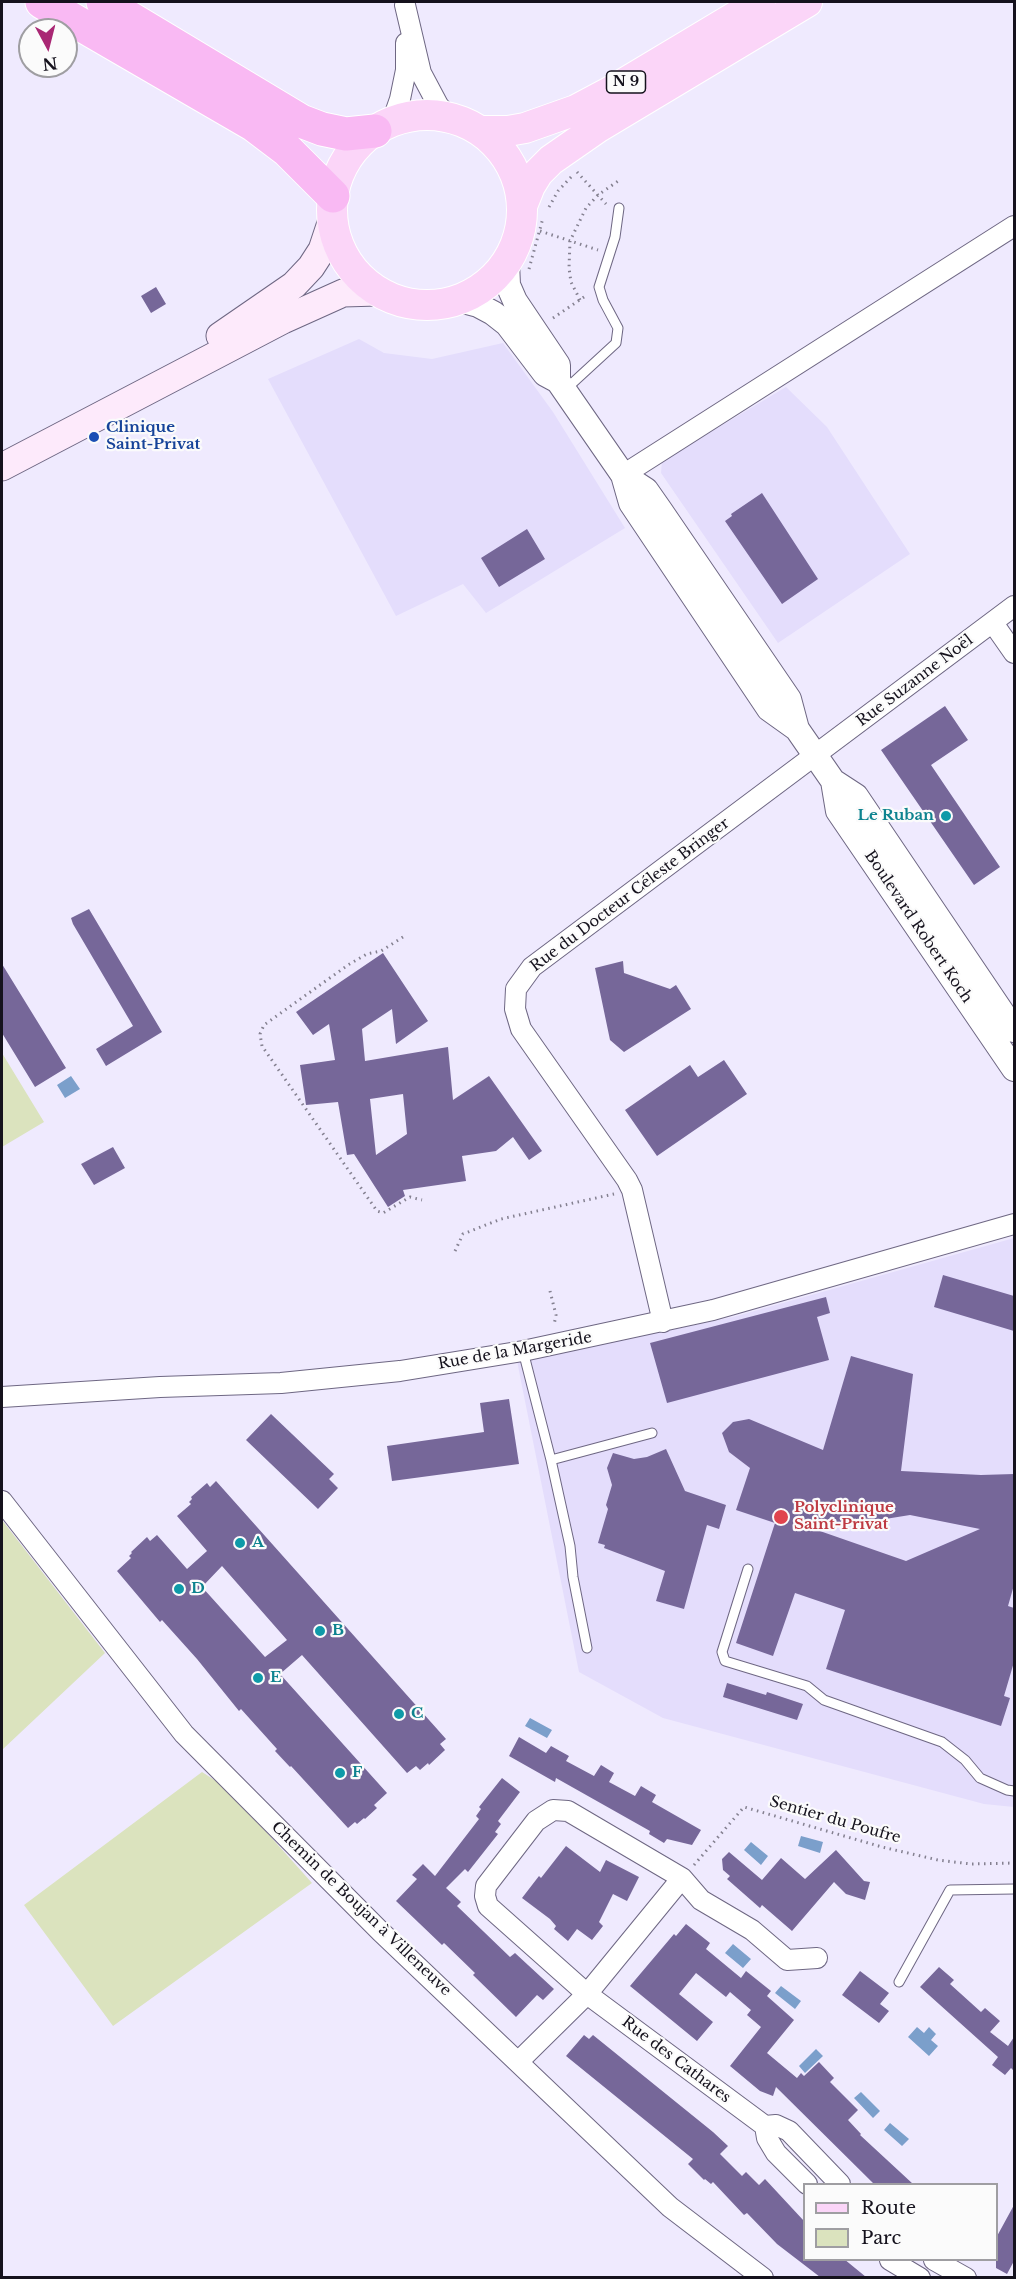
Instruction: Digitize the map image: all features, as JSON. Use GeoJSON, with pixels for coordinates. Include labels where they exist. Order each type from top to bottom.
{"type":"FeatureCollection","features":[{"type":"Feature","properties":{"kind":"highway"},"geometry":{"type":"LineString","coordinates":[[42,2],[254,125],[287,150],[332,208]]}},
{"type":"Feature","properties":{"kind":"highway"},"geometry":{"type":"LineString","coordinates":[[103,2],[301,121],[322,129],[346,134],[384,126]]}},
{"type":"Feature","properties":{"kind":"main road","name":"N 9"},"geometry":{"type":"LineString","coordinates":[[480,131],[508,131],[525,128],[576,110],[760,2]]}},
{"type":"Feature","properties":{"kind":"main road","name":"N 9"},"geometry":{"type":"LineString","coordinates":[[538,210],[530,186],[538,173],[551,160],[597,128],[807,2]]}},
{"type":"Feature","properties":{"kind":"main road"},"geometry":{"type":"LineString","coordinates":[[2,452],[220,336],[294,285],[311,267],[322,250],[339,175],[347,159],[358,145],[384,126],[417,116],[449,118],[480,131],[497,146],[538,210],[519,236],[517,269],[459,300],[423,305],[404,302],[378,292],[362,280],[347,262],[337,243],[332,208]]}},
{"type":"Feature","properties":{"kind":"main road"},"geometry":{"type":"LineString","coordinates":[[2,467],[283,320],[343,293],[378,292]]}},
{"type":"Feature","properties":{"kind":"street"},"geometry":{"type":"LineString","coordinates":[[384,126],[400,99],[406,70],[405,3]]}},
{"type":"Feature","properties":{"kind":"street"},"geometry":{"type":"LineString","coordinates":[[405,3],[421,73],[438,105],[449,118]]}},
{"type":"Feature","properties":{"kind":"street"},"geometry":{"type":"LineString","coordinates":[[623,475],[1014,226]]}},
{"type":"Feature","properties":{"kind":"street","name":"Boulevard Robert Koch"},"geometry":{"type":"LineString","coordinates":[[517,269],[508,285],[515,301],[558,365],[561,385]]}},
{"type":"Feature","properties":{"kind":"street","name":"Boulevard Robert Koch"},"geometry":{"type":"LineString","coordinates":[[459,300],[478,305],[507,324],[545,374],[561,385],[623,475],[646,490],[789,699],[797,729],[815,756],[833,781],[856,796],[1014,1030]]}},
{"type":"Feature","properties":{"kind":"street","name":"Rue Suzanne Noël"},"geometry":{"type":"LineString","coordinates":[[815,756],[1014,606]]}},
{"type":"Feature","properties":{"kind":"street"},"geometry":{"type":"LineString","coordinates":[[993,623],[1014,653]]}},
{"type":"Feature","properties":{"kind":"street","name":"Rue du Docteur Céleste Bringer"},"geometry":{"type":"LineString","coordinates":[[663,1322],[635,1202],[627,1180],[521,1029],[515,1009],[516,989],[532,967],[815,756]]}},
{"type":"Feature","properties":{"kind":"street","name":"Boulevard Robert Koch"},"geometry":{"type":"LineString","coordinates":[[833,781],[838,811],[1014,1069]]}},
{"type":"Feature","properties":{"kind":"street","name":"Rue de la Margeride"},"geometry":{"type":"LineString","coordinates":[[2,1397],[160,1387],[281,1383],[400,1371],[523,1351],[712,1310],[1014,1224]]}},
{"type":"Feature","properties":{"kind":"street","name":"Chemin de Boujan à Villeneuve"},"geometry":{"type":"LineString","coordinates":[[2,1501],[184,1734],[380,1931],[670,2207],[762,2277]]}},
{"type":"Feature","properties":{"kind":"street","name":"Rue des Cathares"},"geometry":{"type":"LineString","coordinates":[[817,1958],[787,1960],[753,1930],[701,1900],[682,1878],[568,1811],[554,1810],[536,1821],[486,1886],[485,1896],[488,1906],[587,1994],[765,2126],[776,2125],[789,2131],[839,2183]]}},
{"type":"Feature","properties":{"kind":"street"},"geometry":{"type":"LineString","coordinates":[[519,2061],[587,1994],[682,1878]]}},
{"type":"Feature","properties":{"kind":"street"},"geometry":{"type":"LineString","coordinates":[[765,2126],[767,2138],[776,2153],[806,2183]]}},
{"type":"Feature","properties":{"kind":"street"},"geometry":{"type":"LineString","coordinates":[[893,2261],[920,2277]]}},
{"type":"Feature","properties":{"kind":"street"},"geometry":{"type":"LineString","coordinates":[[938,2261],[966,2277]]}},
{"type":"Feature","properties":{"kind":"lane"},"geometry":{"type":"LineString","coordinates":[[561,385],[616,343],[618,327],[603,300],[599,287],[615,237],[619,208]]}},
{"type":"Feature","properties":{"kind":"lane"},"geometry":{"type":"LineString","coordinates":[[523,1351],[570,1546],[573,1577],[587,1648]]}},
{"type":"Feature","properties":{"kind":"lane"},"geometry":{"type":"LineString","coordinates":[[551,1460],[652,1433]]}},
{"type":"Feature","properties":{"kind":"lane"},"geometry":{"type":"LineString","coordinates":[[748,1569],[722,1652],[725,1661],[807,1686],[824,1700],[942,1742],[965,1760],[980,1778],[1014,1791]]}},
{"type":"Feature","properties":{"kind":"lane"},"geometry":{"type":"LineString","coordinates":[[899,1982],[950,1890],[1014,1889]]}},
{"type":"Feature","properties":{"kind":"path"},"geometry":{"type":"LineString","coordinates":[[517,269],[540,231],[538,210],[577,171],[609,207],[619,208]]}},
{"type":"Feature","properties":{"kind":"path"},"geometry":{"type":"LineString","coordinates":[[580,300],[571,282],[570,241],[586,208],[598,195],[621,179]]}},
{"type":"Feature","properties":{"kind":"path"},"geometry":{"type":"LineString","coordinates":[[540,231],[610,253]]}},
{"type":"Feature","properties":{"kind":"path"},"geometry":{"type":"LineString","coordinates":[[546,311],[551,319],[599,287]]}},
{"type":"Feature","properties":{"kind":"path"},"geometry":{"type":"LineString","coordinates":[[403,937],[381,951],[367,954],[348,965],[264,1025],[260,1034],[262,1046],[377,1211],[383,1213],[410,1197],[422,1200]]}},
{"type":"Feature","properties":{"kind":"path"},"geometry":{"type":"LineString","coordinates":[[454,1251],[463,1234],[501,1219],[621,1192],[623,1205],[635,1202]]}},
{"type":"Feature","properties":{"kind":"path"},"geometry":{"type":"LineString","coordinates":[[550,1291],[556,1315],[551,1345]]}},
{"type":"Feature","properties":{"kind":"path","name":"Sentier du Poufre"},"geometry":{"type":"LineString","coordinates":[[682,1878],[744,1807],[882,1847],[938,1860],[971,1864],[1014,1863]]}},
{"type":"Feature","properties":{"kind":"shaded area"},"geometry":{"type":"Polygon","coordinates":[[[359,339],[384,353],[432,359],[503,343],[553,412],[625,528],[486,613],[463,584],[396,616],[268,379],[359,339]]]}},
{"type":"Feature","properties":{"kind":"shaded area"},"geometry":{"type":"Polygon","coordinates":[[[786,387],[827,427],[910,554],[778,643],[661,473],[662,461],[786,387]]]}},
{"type":"Feature","properties":{"kind":"shaded area","name":"Polyclinique Saint-Privat"},"geometry":{"type":"Polygon","coordinates":[[[1014,1238],[1014,1807],[984,1804],[663,1718],[579,1672],[517,1361],[733,1317],[1014,1238]]]}},
{"type":"Feature","properties":{"kind":"green space"},"geometry":{"type":"Polygon","coordinates":[[[2,1053],[44,1122],[2,1147],[2,1053]]]}},
{"type":"Feature","properties":{"kind":"green space"},"geometry":{"type":"Polygon","coordinates":[[[2,1520],[105,1653],[2,1750],[2,1520]]]}},
{"type":"Feature","properties":{"kind":"green space"},"geometry":{"type":"Polygon","coordinates":[[[202,1772],[227,1788],[312,1883],[113,2026],[24,1905],[202,1772]]]}},
{"type":"Feature","properties":{"kind":"water"},"geometry":{"type":"Polygon","coordinates":[[[71,1076],[80,1089],[65,1098],[57,1085],[71,1076]]]}},
{"type":"Feature","properties":{"kind":"water"},"geometry":{"type":"Polygon","coordinates":[[[530,1718],[552,1730],[547,1738],[525,1726],[530,1718]]]}},
{"type":"Feature","properties":{"kind":"water"},"geometry":{"type":"Polygon","coordinates":[[[801,1836],[823,1842],[820,1853],[798,1846],[801,1836]]]}},
{"type":"Feature","properties":{"kind":"water"},"geometry":{"type":"Polygon","coordinates":[[[751,1842],[768,1856],[761,1865],[744,1850],[751,1842]]]}},
{"type":"Feature","properties":{"kind":"water"},"geometry":{"type":"Polygon","coordinates":[[[733,1944],[751,1959],[743,1968],[725,1953],[733,1944]]]}},
{"type":"Feature","properties":{"kind":"water"},"geometry":{"type":"Polygon","coordinates":[[[781,1986],[801,2001],[795,2009],[775,1993],[781,1986]]]}},
{"type":"Feature","properties":{"kind":"water"},"geometry":{"type":"Polygon","coordinates":[[[917,2027],[924,2033],[929,2027],[936,2034],[931,2040],[938,2046],[929,2056],[908,2037],[917,2027]]]}},
{"type":"Feature","properties":{"kind":"water"},"geometry":{"type":"Polygon","coordinates":[[[816,2049],[823,2056],[805,2073],[799,2066],[816,2049]]]}},
{"type":"Feature","properties":{"kind":"water"},"geometry":{"type":"Polygon","coordinates":[[[861,2092],[880,2111],[873,2118],[854,2098],[861,2092]]]}},
{"type":"Feature","properties":{"kind":"water"},"geometry":{"type":"Polygon","coordinates":[[[890,2123],[909,2139],[902,2146],[884,2130],[890,2123]]]}},
{"type":"Feature","properties":{"kind":"building"},"geometry":{"type":"Polygon","coordinates":[[[156,287],[166,304],[151,313],[141,296],[156,287]]]}},
{"type":"Feature","properties":{"kind":"building"},"geometry":{"type":"Polygon","coordinates":[[[762,493],[818,579],[782,604],[725,521],[732,516],[731,514],[762,493]]]}},
{"type":"Feature","properties":{"kind":"building"},"geometry":{"type":"Polygon","coordinates":[[[527,529],[545,559],[499,587],[481,558],[527,529]]]}},
{"type":"Feature","properties":{"kind":"building","name":"Le Ruban"},"geometry":{"type":"Polygon","coordinates":[[[945,706],[968,740],[931,765],[1000,867],[974,885],[881,750],[945,706]]]}},
{"type":"Feature","properties":{"kind":"building"},"geometry":{"type":"Polygon","coordinates":[[[89,909],[162,1032],[106,1066],[96,1049],[133,1026],[73,924],[71,918],[89,909]]]}},
{"type":"Feature","properties":{"kind":"building"},"geometry":{"type":"Polygon","coordinates":[[[383,953],[428,1021],[396,1044],[392,1009],[362,1029],[365,1061],[448,1047],[453,1100],[489,1076],[542,1151],[529,1160],[513,1137],[496,1151],[462,1156],[466,1181],[403,1190],[405,1196],[388,1207],[354,1154],[347,1155],[338,1102],[306,1105],[300,1065],[335,1060],[329,1024],[313,1035],[296,1012],[383,953]],[[403,1094],[370,1099],[376,1155],[407,1134],[403,1094]]]}},
{"type":"Feature","properties":{"kind":"building"},"geometry":{"type":"Polygon","coordinates":[[[623,961],[624,973],[670,989],[676,985],[691,1009],[624,1052],[610,1040],[595,968],[623,961]]]}},
{"type":"Feature","properties":{"kind":"building"},"geometry":{"type":"Polygon","coordinates":[[[2,964],[66,1068],[35,1087],[2,1033],[2,964]]]}},
{"type":"Feature","properties":{"kind":"building"},"geometry":{"type":"Polygon","coordinates":[[[724,1060],[747,1094],[657,1156],[625,1110],[690,1065],[698,1077],[724,1060]]]}},
{"type":"Feature","properties":{"kind":"building"},"geometry":{"type":"Polygon","coordinates":[[[113,1147],[125,1168],[94,1185],[81,1164],[113,1147]]]}},
{"type":"Feature","properties":{"kind":"building"},"geometry":{"type":"Polygon","coordinates":[[[943,1275],[1014,1296],[1014,1331],[934,1307],[943,1275]]]}},
{"type":"Feature","properties":{"kind":"building"},"geometry":{"type":"Polygon","coordinates":[[[826,1297],[830,1313],[817,1317],[829,1360],[667,1403],[650,1343],[826,1297]]]}},
{"type":"Feature","properties":{"kind":"building"},"geometry":{"type":"Polygon","coordinates":[[[851,1356],[913,1374],[901,1471],[981,1475],[1014,1474],[1014,1585],[1008,1606],[1014,1608],[1014,1662],[1004,1696],[1010,1698],[1001,1726],[826,1669],[845,1610],[795,1593],[773,1656],[736,1643],[775,1523],[736,1510],[750,1468],[729,1452],[722,1433],[733,1422],[749,1419],[823,1450],[851,1356]],[[910,1515],[817,1530],[906,1561],[980,1529],[910,1515]]]}},
{"type":"Feature","properties":{"kind":"building"},"geometry":{"type":"Polygon","coordinates":[[[509,1399],[519,1464],[392,1481],[387,1446],[484,1432],[480,1403],[509,1399]]]}},
{"type":"Feature","properties":{"kind":"building"},"geometry":{"type":"Polygon","coordinates":[[[271,1414],[334,1474],[329,1479],[338,1488],[318,1509],[246,1440],[271,1414]]]}},
{"type":"Feature","properties":{"kind":"building"},"geometry":{"type":"Polygon","coordinates":[[[666,1449],[685,1491],[726,1505],[719,1529],[707,1525],[684,1609],[656,1601],[665,1571],[604,1548],[605,1545],[598,1543],[612,1485],[607,1468],[613,1453],[634,1459],[647,1457],[666,1449]]]}},
{"type":"Feature","properties":{"kind":"building"},"geometry":{"type":"Polygon","coordinates":[[[216,1481],[446,1739],[440,1744],[445,1750],[429,1765],[428,1763],[420,1770],[416,1766],[407,1773],[302,1655],[280,1674],[387,1793],[374,1805],[377,1808],[365,1819],[357,1824],[355,1822],[348,1828],[275,1751],[277,1749],[241,1709],[239,1711],[197,1659],[162,1620],[160,1622],[117,1571],[131,1558],[129,1556],[131,1552],[147,1537],[150,1541],[157,1535],[187,1569],[207,1551],[177,1516],[191,1504],[189,1502],[191,1497],[207,1483],[210,1487],[216,1481]],[[222,1566],[202,1587],[265,1657],[287,1640],[222,1566]]]}},
{"type":"Feature","properties":{"kind":"building"},"geometry":{"type":"Polygon","coordinates":[[[727,1683],[766,1695],[767,1692],[803,1704],[797,1720],[723,1697],[727,1683]]]}},
{"type":"Feature","properties":{"kind":"building"},"geometry":{"type":"Polygon","coordinates":[[[519,1737],[546,1753],[551,1746],[569,1756],[566,1761],[594,1776],[601,1765],[614,1773],[609,1782],[635,1796],[641,1786],[656,1795],[652,1802],[701,1830],[692,1845],[667,1839],[664,1843],[649,1834],[650,1831],[556,1778],[555,1782],[509,1756],[519,1737]]]}},
{"type":"Feature","properties":{"kind":"building"},"geometry":{"type":"Polygon","coordinates":[[[502,1778],[520,1792],[498,1821],[501,1824],[495,1832],[498,1834],[468,1872],[465,1869],[446,1888],[461,1902],[457,1906],[510,1957],[515,1953],[554,1989],[543,2000],[537,1995],[516,2017],[444,1943],[442,1945],[396,1901],[417,1879],[412,1875],[423,1864],[435,1876],[479,1819],[476,1816],[481,1809],[479,1807],[502,1778]]]}},
{"type":"Feature","properties":{"kind":"building"},"geometry":{"type":"Polygon","coordinates":[[[566,1846],[600,1872],[606,1860],[639,1877],[627,1901],[613,1894],[599,1922],[603,1926],[592,1940],[577,1929],[568,1941],[554,1929],[556,1926],[550,1919],[522,1898],[566,1846]]]}},
{"type":"Feature","properties":{"kind":"building"},"geometry":{"type":"Polygon","coordinates":[[[836,1850],[864,1881],[870,1882],[865,1900],[846,1894],[834,1882],[792,1931],[762,1905],[760,1908],[727,1879],[730,1876],[723,1870],[722,1859],[729,1852],[762,1880],[781,1858],[805,1879],[836,1850]]]}},
{"type":"Feature","properties":{"kind":"building"},"geometry":{"type":"Polygon","coordinates":[[[686,1924],[710,1943],[706,1949],[741,1978],[746,1971],[771,1991],[767,1996],[794,2020],[767,2053],[797,2078],[801,2073],[804,2076],[819,2062],[834,2078],[830,2082],[858,2110],[848,2120],[860,2135],[912,2183],[873,2183],[776,2087],[773,2096],[760,2091],[730,2066],[761,2027],[747,2015],[751,2010],[730,1992],[726,1997],[696,1973],[679,1994],[713,2022],[697,2041],[630,1986],[674,1934],[676,1936],[686,1924]]]}},
{"type":"Feature","properties":{"kind":"building"},"geometry":{"type":"Polygon","coordinates":[[[939,1967],[954,1980],[950,1984],[981,2012],[985,2008],[1000,2021],[990,2032],[1008,2046],[1014,2037],[1014,2071],[1011,2068],[1005,2075],[992,2065],[998,2057],[920,1987],[939,1967]]]}},
{"type":"Feature","properties":{"kind":"building"},"geometry":{"type":"Polygon","coordinates":[[[860,1971],[889,1993],[880,2004],[889,2011],[879,2023],[842,1995],[860,1971]]]}},
{"type":"Feature","properties":{"kind":"building"},"geometry":{"type":"Polygon","coordinates":[[[584,2035],[589,2039],[593,2035],[728,2146],[720,2154],[742,2176],[746,2172],[759,2185],[765,2179],[803,2220],[803,2261],[846,2261],[866,2277],[820,2277],[777,2244],[747,2213],[744,2215],[713,2182],[711,2184],[704,2180],[688,2164],[693,2159],[566,2056],[584,2035]]]}},
{"type":"Feature","properties":{"kind":"building"},"geometry":{"type":"Polygon","coordinates":[[[1014,2205],[1014,2261],[1007,2274],[996,2268],[998,2234],[1014,2205]]]}},
{"type":"Feature","properties":{"kind":"place","name":"Clinique Saint-Privat"},"geometry":{"type":"Point","coordinates":[94,437]}},
{"type":"Feature","properties":{"kind":"place","name":"Le Ruban"},"geometry":{"type":"Point","coordinates":[946,816]}},
{"type":"Feature","properties":{"kind":"place","name":"Polyclinique Saint-Privat"},"geometry":{"type":"Point","coordinates":[781,1517]}},
{"type":"Feature","properties":{"kind":"place","name":"A"},"geometry":{"type":"Point","coordinates":[240,1543]}},
{"type":"Feature","properties":{"kind":"place","name":"D"},"geometry":{"type":"Point","coordinates":[179,1589]}},
{"type":"Feature","properties":{"kind":"place","name":"B"},"geometry":{"type":"Point","coordinates":[320,1631]}},
{"type":"Feature","properties":{"kind":"place","name":"E"},"geometry":{"type":"Point","coordinates":[258,1678]}},
{"type":"Feature","properties":{"kind":"place","name":"C"},"geometry":{"type":"Point","coordinates":[399,1714]}},
{"type":"Feature","properties":{"kind":"place","name":"F"},"geometry":{"type":"Point","coordinates":[340,1773]}}]}
